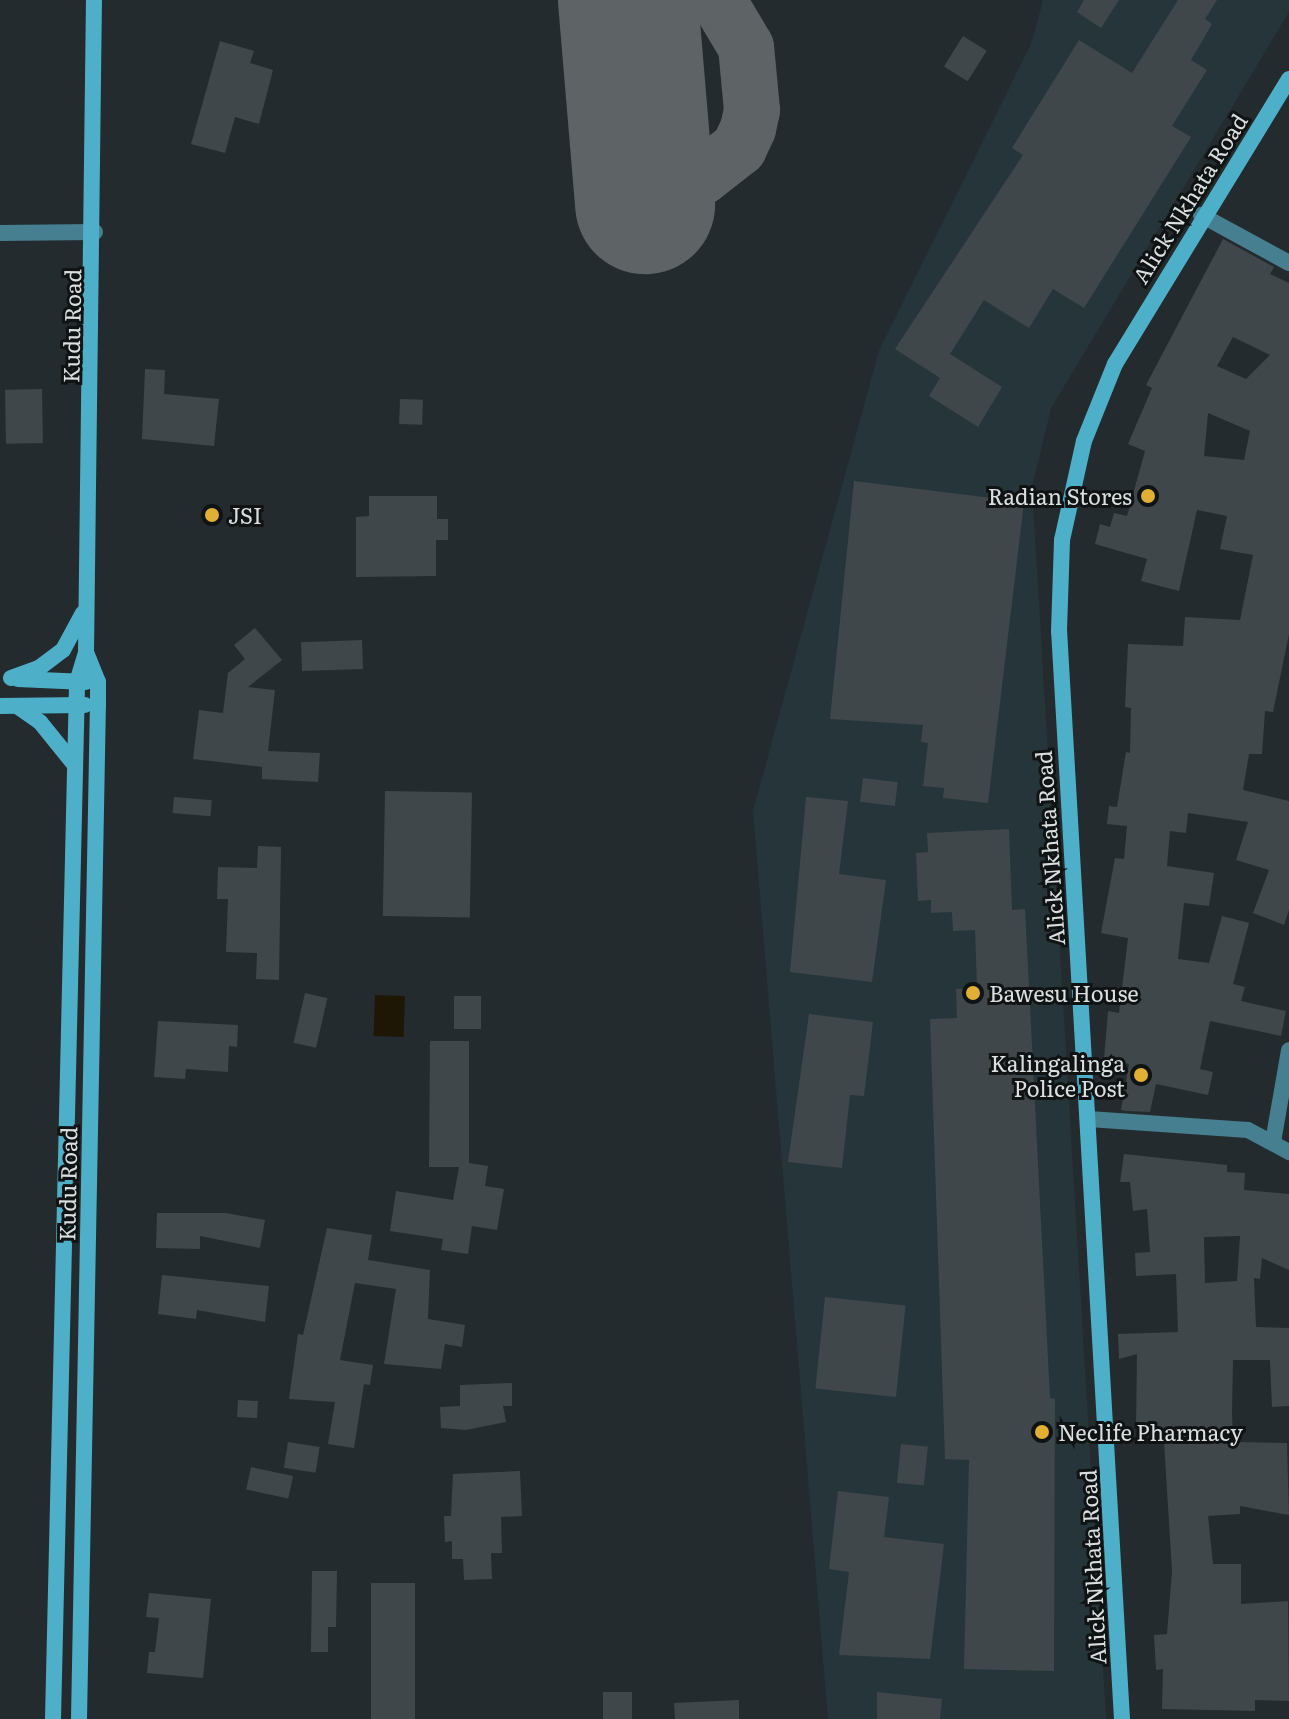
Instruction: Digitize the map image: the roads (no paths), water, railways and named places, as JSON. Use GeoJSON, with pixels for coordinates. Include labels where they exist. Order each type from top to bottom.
{"type":"FeatureCollection","features":[{"type":"Feature","properties":{"kind":"main road","name":"Kudu Road"},"geometry":{"type":"LineString","coordinates":[[53,1719],[76,705],[77,682],[86,652],[95,232],[94,0]]}},
{"type":"Feature","properties":{"kind":"main road","name":"Alick Nkhata Road"},"geometry":{"type":"LineString","coordinates":[[1122,1719],[1059,631],[1062,540],[1074,478],[1098,402],[1134,326],[1289,79]]}},
{"type":"Feature","properties":{"kind":"main road"},"geometry":{"type":"LineString","coordinates":[[6,678],[39,668],[63,650],[79,626],[87,597]]}},
{"type":"Feature","properties":{"kind":"main road","name":"Kudu Road"},"geometry":{"type":"LineString","coordinates":[[79,1719],[98,705],[98,682],[86,652]]}},
{"type":"Feature","properties":{"kind":"main road"},"geometry":{"type":"LineString","coordinates":[[6,678],[98,682]]}},
{"type":"Feature","properties":{"kind":"main road"},"geometry":{"type":"LineString","coordinates":[[8,706],[98,705]]}},
{"type":"Feature","properties":{"kind":"main road"},"geometry":{"type":"LineString","coordinates":[[8,706],[50,732],[75,765]]}},
{"type":"Feature","properties":{"kind":"street"},"geometry":{"type":"LineString","coordinates":[[1201,215],[1289,263]]}},
{"type":"Feature","properties":{"kind":"street"},"geometry":{"type":"LineString","coordinates":[[0,233],[95,232]]}},
{"type":"Feature","properties":{"kind":"street"},"geometry":{"type":"LineString","coordinates":[[1273,1142],[1289,1050]]}},
{"type":"Feature","properties":{"kind":"street"},"geometry":{"type":"LineString","coordinates":[[1089,1119],[1217,1126],[1273,1142],[1289,1152]]}},
{"type":"Feature","properties":{"kind":"place","name":"Radian Stores"},"geometry":{"type":"Point","coordinates":[1148,496]}},
{"type":"Feature","properties":{"kind":"place","name":"JSI"},"geometry":{"type":"Point","coordinates":[212,515]}},
{"type":"Feature","properties":{"kind":"place","name":"Bawesu House"},"geometry":{"type":"Point","coordinates":[973,993]}},
{"type":"Feature","properties":{"kind":"place","name":"Kalingalinga Police Post"},"geometry":{"type":"Point","coordinates":[1141,1075]}},
{"type":"Feature","properties":{"kind":"place","name":"Neclife Pharmacy"},"geometry":{"type":"Point","coordinates":[1042,1432]}}]}
